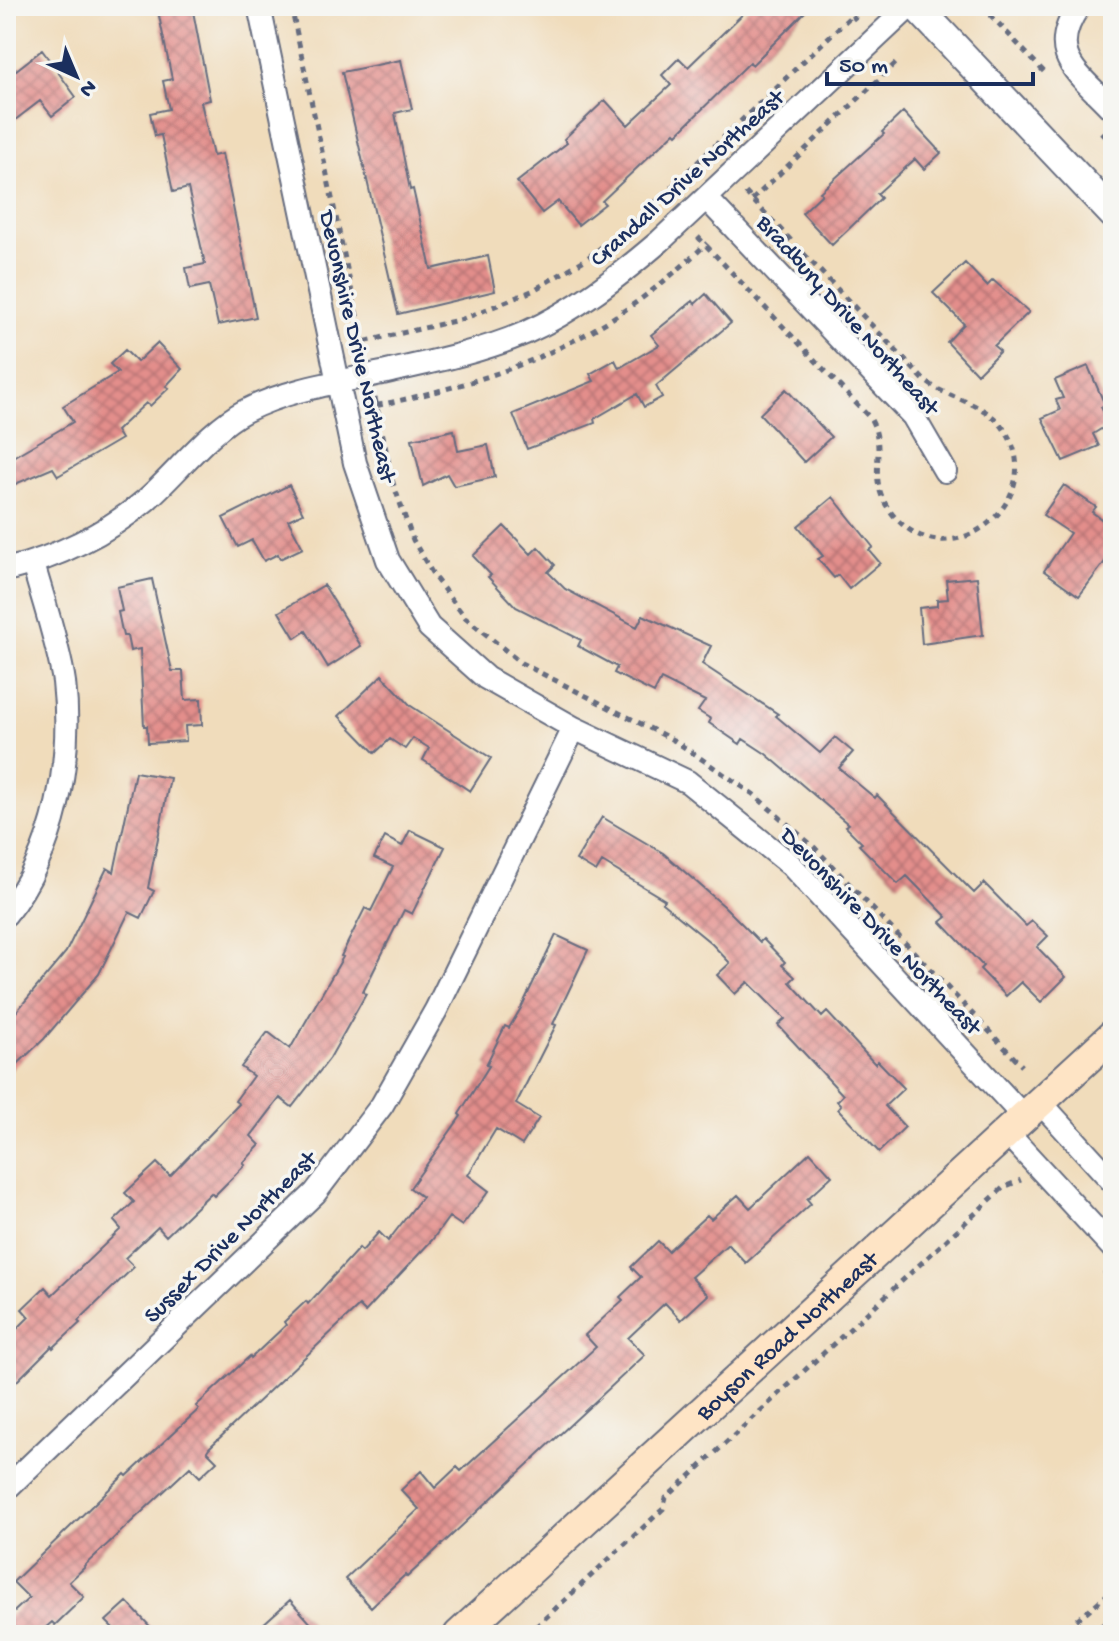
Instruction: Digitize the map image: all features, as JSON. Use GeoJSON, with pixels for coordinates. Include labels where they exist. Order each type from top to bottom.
{"type":"FeatureCollection","features":[{"type":"Feature","properties":{"kind":"main road","name":"Boyson Road Northeast"},"geometry":{"type":"LineString","coordinates":[[459,1635],[1113,1035]]}},
{"type":"Feature","properties":{"kind":"street","name":"Devonshire Drive Northeast"},"geometry":{"type":"LineString","coordinates":[[259,6],[355,463],[388,560],[429,627],[486,678],[574,728],[688,782],[791,865],[1024,1117],[1113,1248]]}},
{"type":"Feature","properties":{"kind":"street","name":"Crandall Drive Northeast"},"geometry":{"type":"LineString","coordinates":[[6,570],[33,564],[106,529],[145,501],[242,412],[277,397],[470,352],[525,333],[576,306],[620,275],[707,199],[910,6]]}},
{"type":"Feature","properties":{"kind":"street"},"geometry":{"type":"LineString","coordinates":[[916,6],[1113,214]]}},
{"type":"Feature","properties":{"kind":"street"},"geometry":{"type":"LineString","coordinates":[[1079,6],[1066,24],[1062,42],[1067,60],[1113,110]]}},
{"type":"Feature","properties":{"kind":"street","name":"Bradbury Drive Northeast"},"geometry":{"type":"LineString","coordinates":[[707,199],[913,416],[945,471]]}},
{"type":"Feature","properties":{"kind":"street"},"geometry":{"type":"LineString","coordinates":[[6,914],[20,897],[51,828],[66,754],[64,681],[33,564]]}},
{"type":"Feature","properties":{"kind":"street","name":"Sussex Drive Northeast"},"geometry":{"type":"LineString","coordinates":[[6,1489],[315,1193],[382,1105],[436,1010],[574,728]]}},
{"type":"Feature","properties":{"kind":"street","name":"Devonshire Drive Northeast"},"geometry":{"type":"LineString","coordinates":[[1024,1117],[1113,1182]]}},
{"type":"Feature","properties":{"kind":"street"},"geometry":{"type":"LineString","coordinates":[[1107,1635],[1113,1630]]}},
{"type":"Feature","properties":{"kind":"path"},"geometry":{"type":"LineString","coordinates":[[291,6],[366,356]]}},
{"type":"Feature","properties":{"kind":"path"},"geometry":{"type":"LineString","coordinates":[[844,6],[858,22]]}},
{"type":"Feature","properties":{"kind":"path"},"geometry":{"type":"LineString","coordinates":[[349,345],[430,328],[491,308],[532,291],[586,259],[638,219],[852,15]]}},
{"type":"Feature","properties":{"kind":"path"},"geometry":{"type":"LineString","coordinates":[[742,210],[896,63]]}},
{"type":"Feature","properties":{"kind":"path"},"geometry":{"type":"LineString","coordinates":[[527,1635],[663,1509],[666,1498],[1004,1187],[1029,1175]]}},
{"type":"Feature","properties":{"kind":"path"},"geometry":{"type":"LineString","coordinates":[[1058,1635],[1113,1590]]}},
{"type":"Feature","properties":{"kind":"building"},"geometry":{"type":"Polygon","coordinates":[[[157,6],[192,6],[210,100],[201,102],[213,156],[222,154],[256,317],[218,325],[209,285],[190,289],[186,268],[205,264],[188,188],[173,192],[161,135],[155,136],[150,113],[169,109],[163,81],[172,79],[157,6]]]}},
{"type":"Feature","properties":{"kind":"building"},"geometry":{"type":"Polygon","coordinates":[[[751,6],[811,6],[752,65],[750,62],[677,134],[675,132],[602,201],[605,204],[578,225],[558,201],[542,213],[517,182],[567,143],[564,139],[605,100],[628,125],[671,85],[662,75],[679,58],[688,67],[751,6]]]}},
{"type":"Feature","properties":{"kind":"building"},"geometry":{"type":"Polygon","coordinates":[[[42,50],[76,97],[52,116],[40,101],[6,127],[6,78],[42,50]]]}},
{"type":"Feature","properties":{"kind":"building"},"geometry":{"type":"Polygon","coordinates":[[[401,60],[412,109],[395,113],[410,190],[413,189],[431,269],[488,256],[495,291],[398,314],[342,72],[401,60]]]}},
{"type":"Feature","properties":{"kind":"building"},"geometry":{"type":"Polygon","coordinates":[[[903,112],[941,153],[924,169],[915,159],[877,194],[881,198],[832,245],[802,213],[903,112]]]}},
{"type":"Feature","properties":{"kind":"building"},"geometry":{"type":"Polygon","coordinates":[[[965,263],[987,286],[993,280],[1029,312],[994,346],[1000,351],[977,374],[947,342],[964,324],[933,293],[965,263]]]}},
{"type":"Feature","properties":{"kind":"building"},"geometry":{"type":"Polygon","coordinates":[[[706,294],[731,323],[656,386],[662,397],[644,407],[637,394],[594,419],[595,423],[527,449],[513,414],[594,381],[590,374],[615,360],[619,368],[659,345],[651,335],[706,294]]]}},
{"type":"Feature","properties":{"kind":"building"},"geometry":{"type":"Polygon","coordinates":[[[157,343],[182,369],[166,386],[169,388],[150,406],[146,403],[116,431],[121,439],[58,476],[53,468],[6,488],[6,461],[73,422],[63,406],[118,372],[110,364],[125,350],[137,362],[157,343]]]}},
{"type":"Feature","properties":{"kind":"building"},"geometry":{"type":"Polygon","coordinates":[[[1088,366],[1105,405],[1101,407],[1109,424],[1093,434],[1099,446],[1063,461],[1042,418],[1060,410],[1056,400],[1063,398],[1055,380],[1088,366]]]}},
{"type":"Feature","properties":{"kind":"building"},"geometry":{"type":"Polygon","coordinates":[[[786,389],[831,437],[804,462],[760,414],[786,389]]]}},
{"type":"Feature","properties":{"kind":"building"},"geometry":{"type":"Polygon","coordinates":[[[454,430],[458,451],[488,445],[495,477],[454,486],[447,474],[423,486],[412,439],[454,430]]]}},
{"type":"Feature","properties":{"kind":"building"},"geometry":{"type":"Polygon","coordinates":[[[289,485],[303,513],[288,520],[303,548],[280,559],[278,554],[264,561],[252,540],[238,547],[223,518],[289,485]]]}},
{"type":"Feature","properties":{"kind":"building"},"geometry":{"type":"Polygon","coordinates":[[[1064,485],[1096,507],[1092,512],[1113,528],[1113,551],[1079,596],[1044,571],[1070,533],[1043,515],[1064,485]]]}},
{"type":"Feature","properties":{"kind":"building"},"geometry":{"type":"Polygon","coordinates":[[[833,497],[873,547],[869,550],[880,563],[849,589],[838,575],[834,578],[818,559],[823,556],[798,526],[833,497]]]}},
{"type":"Feature","properties":{"kind":"building"},"geometry":{"type":"Polygon","coordinates":[[[504,526],[531,554],[538,547],[555,565],[548,572],[565,589],[637,627],[643,615],[711,646],[702,664],[778,714],[776,716],[820,753],[835,737],[853,752],[839,768],[875,798],[877,795],[974,893],[984,883],[1026,926],[1032,921],[1048,936],[1037,947],[1066,977],[1041,1002],[1021,982],[1006,996],[980,969],[983,966],[941,922],[947,917],[907,876],[898,884],[859,845],[862,843],[845,826],[848,824],[766,754],[743,739],[740,744],[709,723],[711,719],[698,711],[705,701],[661,679],[654,693],[614,673],[617,667],[578,646],[581,640],[516,607],[473,556],[504,526]]]}},
{"type":"Feature","properties":{"kind":"building"},"geometry":{"type":"Polygon","coordinates":[[[977,577],[983,635],[922,644],[919,608],[937,606],[937,600],[948,599],[946,580],[977,577]]]}},
{"type":"Feature","properties":{"kind":"building"},"geometry":{"type":"Polygon","coordinates":[[[152,579],[172,671],[183,671],[185,700],[201,699],[202,725],[185,726],[186,741],[148,743],[147,726],[144,726],[140,649],[130,651],[127,636],[123,636],[117,587],[152,579]]]}},
{"type":"Feature","properties":{"kind":"building"},"geometry":{"type":"Polygon","coordinates":[[[324,585],[361,646],[328,667],[306,631],[295,638],[279,612],[324,585]]]}},
{"type":"Feature","properties":{"kind":"building"},"geometry":{"type":"Polygon","coordinates":[[[382,675],[411,706],[491,758],[470,791],[423,760],[429,748],[413,738],[405,749],[390,739],[375,753],[339,716],[382,675]]]}},
{"type":"Feature","properties":{"kind":"building"},"geometry":{"type":"Polygon","coordinates":[[[135,772],[170,778],[148,888],[154,891],[141,918],[129,912],[99,974],[44,1039],[6,1075],[6,1024],[66,952],[107,868],[114,872],[135,772]]]}},
{"type":"Feature","properties":{"kind":"building"},"geometry":{"type":"Polygon","coordinates":[[[602,817],[663,853],[760,942],[763,939],[795,977],[790,982],[822,1017],[827,1012],[875,1064],[878,1061],[904,1088],[885,1106],[905,1127],[879,1152],[838,1109],[841,1105],[837,1101],[843,1095],[778,1025],[785,1019],[748,982],[735,994],[717,975],[730,963],[711,943],[662,903],[665,900],[602,862],[596,872],[576,860],[602,817]]]}},
{"type":"Feature","properties":{"kind":"building"},"geometry":{"type":"Polygon","coordinates":[[[410,830],[445,847],[412,914],[404,910],[363,992],[366,994],[330,1058],[292,1107],[280,1098],[251,1136],[260,1145],[243,1163],[245,1165],[166,1236],[158,1227],[125,1258],[134,1267],[6,1392],[6,1340],[29,1317],[22,1309],[45,1287],[52,1295],[121,1229],[114,1221],[134,1202],[125,1193],[157,1163],[170,1176],[239,1104],[235,1101],[253,1076],[241,1067],[268,1032],[290,1049],[343,957],[365,908],[371,911],[393,867],[374,858],[385,837],[402,846],[410,830]]]}},
{"type":"Feature","properties":{"kind":"building"},"geometry":{"type":"Polygon","coordinates":[[[556,935],[588,950],[553,1024],[556,1025],[516,1104],[539,1118],[522,1145],[496,1129],[468,1175],[489,1191],[462,1226],[449,1217],[432,1240],[365,1312],[359,1306],[209,1448],[207,1451],[217,1461],[200,1477],[190,1467],[84,1566],[69,1582],[84,1597],[55,1625],[52,1622],[37,1635],[6,1635],[6,1619],[29,1598],[13,1582],[125,1474],[127,1476],[199,1409],[196,1406],[286,1325],[284,1322],[306,1301],[308,1304],[359,1248],[362,1251],[379,1232],[388,1241],[422,1197],[410,1188],[461,1116],[459,1114],[489,1066],[486,1065],[505,1026],[509,1028],[521,1008],[556,935]]]}},
{"type":"Feature","properties":{"kind":"building"},"geometry":{"type":"Polygon","coordinates":[[[810,1152],[832,1176],[807,1199],[811,1204],[746,1263],[728,1244],[691,1277],[708,1295],[681,1320],[665,1303],[628,1338],[645,1355],[371,1607],[345,1579],[419,1509],[401,1490],[421,1471],[435,1488],[457,1467],[461,1471],[596,1347],[585,1335],[623,1300],[620,1297],[641,1277],[631,1267],[658,1241],[668,1251],[707,1215],[711,1219],[738,1195],[750,1208],[810,1152]]]}},
{"type":"Feature","properties":{"kind":"building"},"geometry":{"type":"Polygon","coordinates":[[[290,1600],[321,1635],[251,1635],[290,1600]]]}},
{"type":"Feature","properties":{"kind":"building"},"geometry":{"type":"Polygon","coordinates":[[[127,1602],[158,1635],[120,1635],[106,1621],[127,1602]]]}}]}
